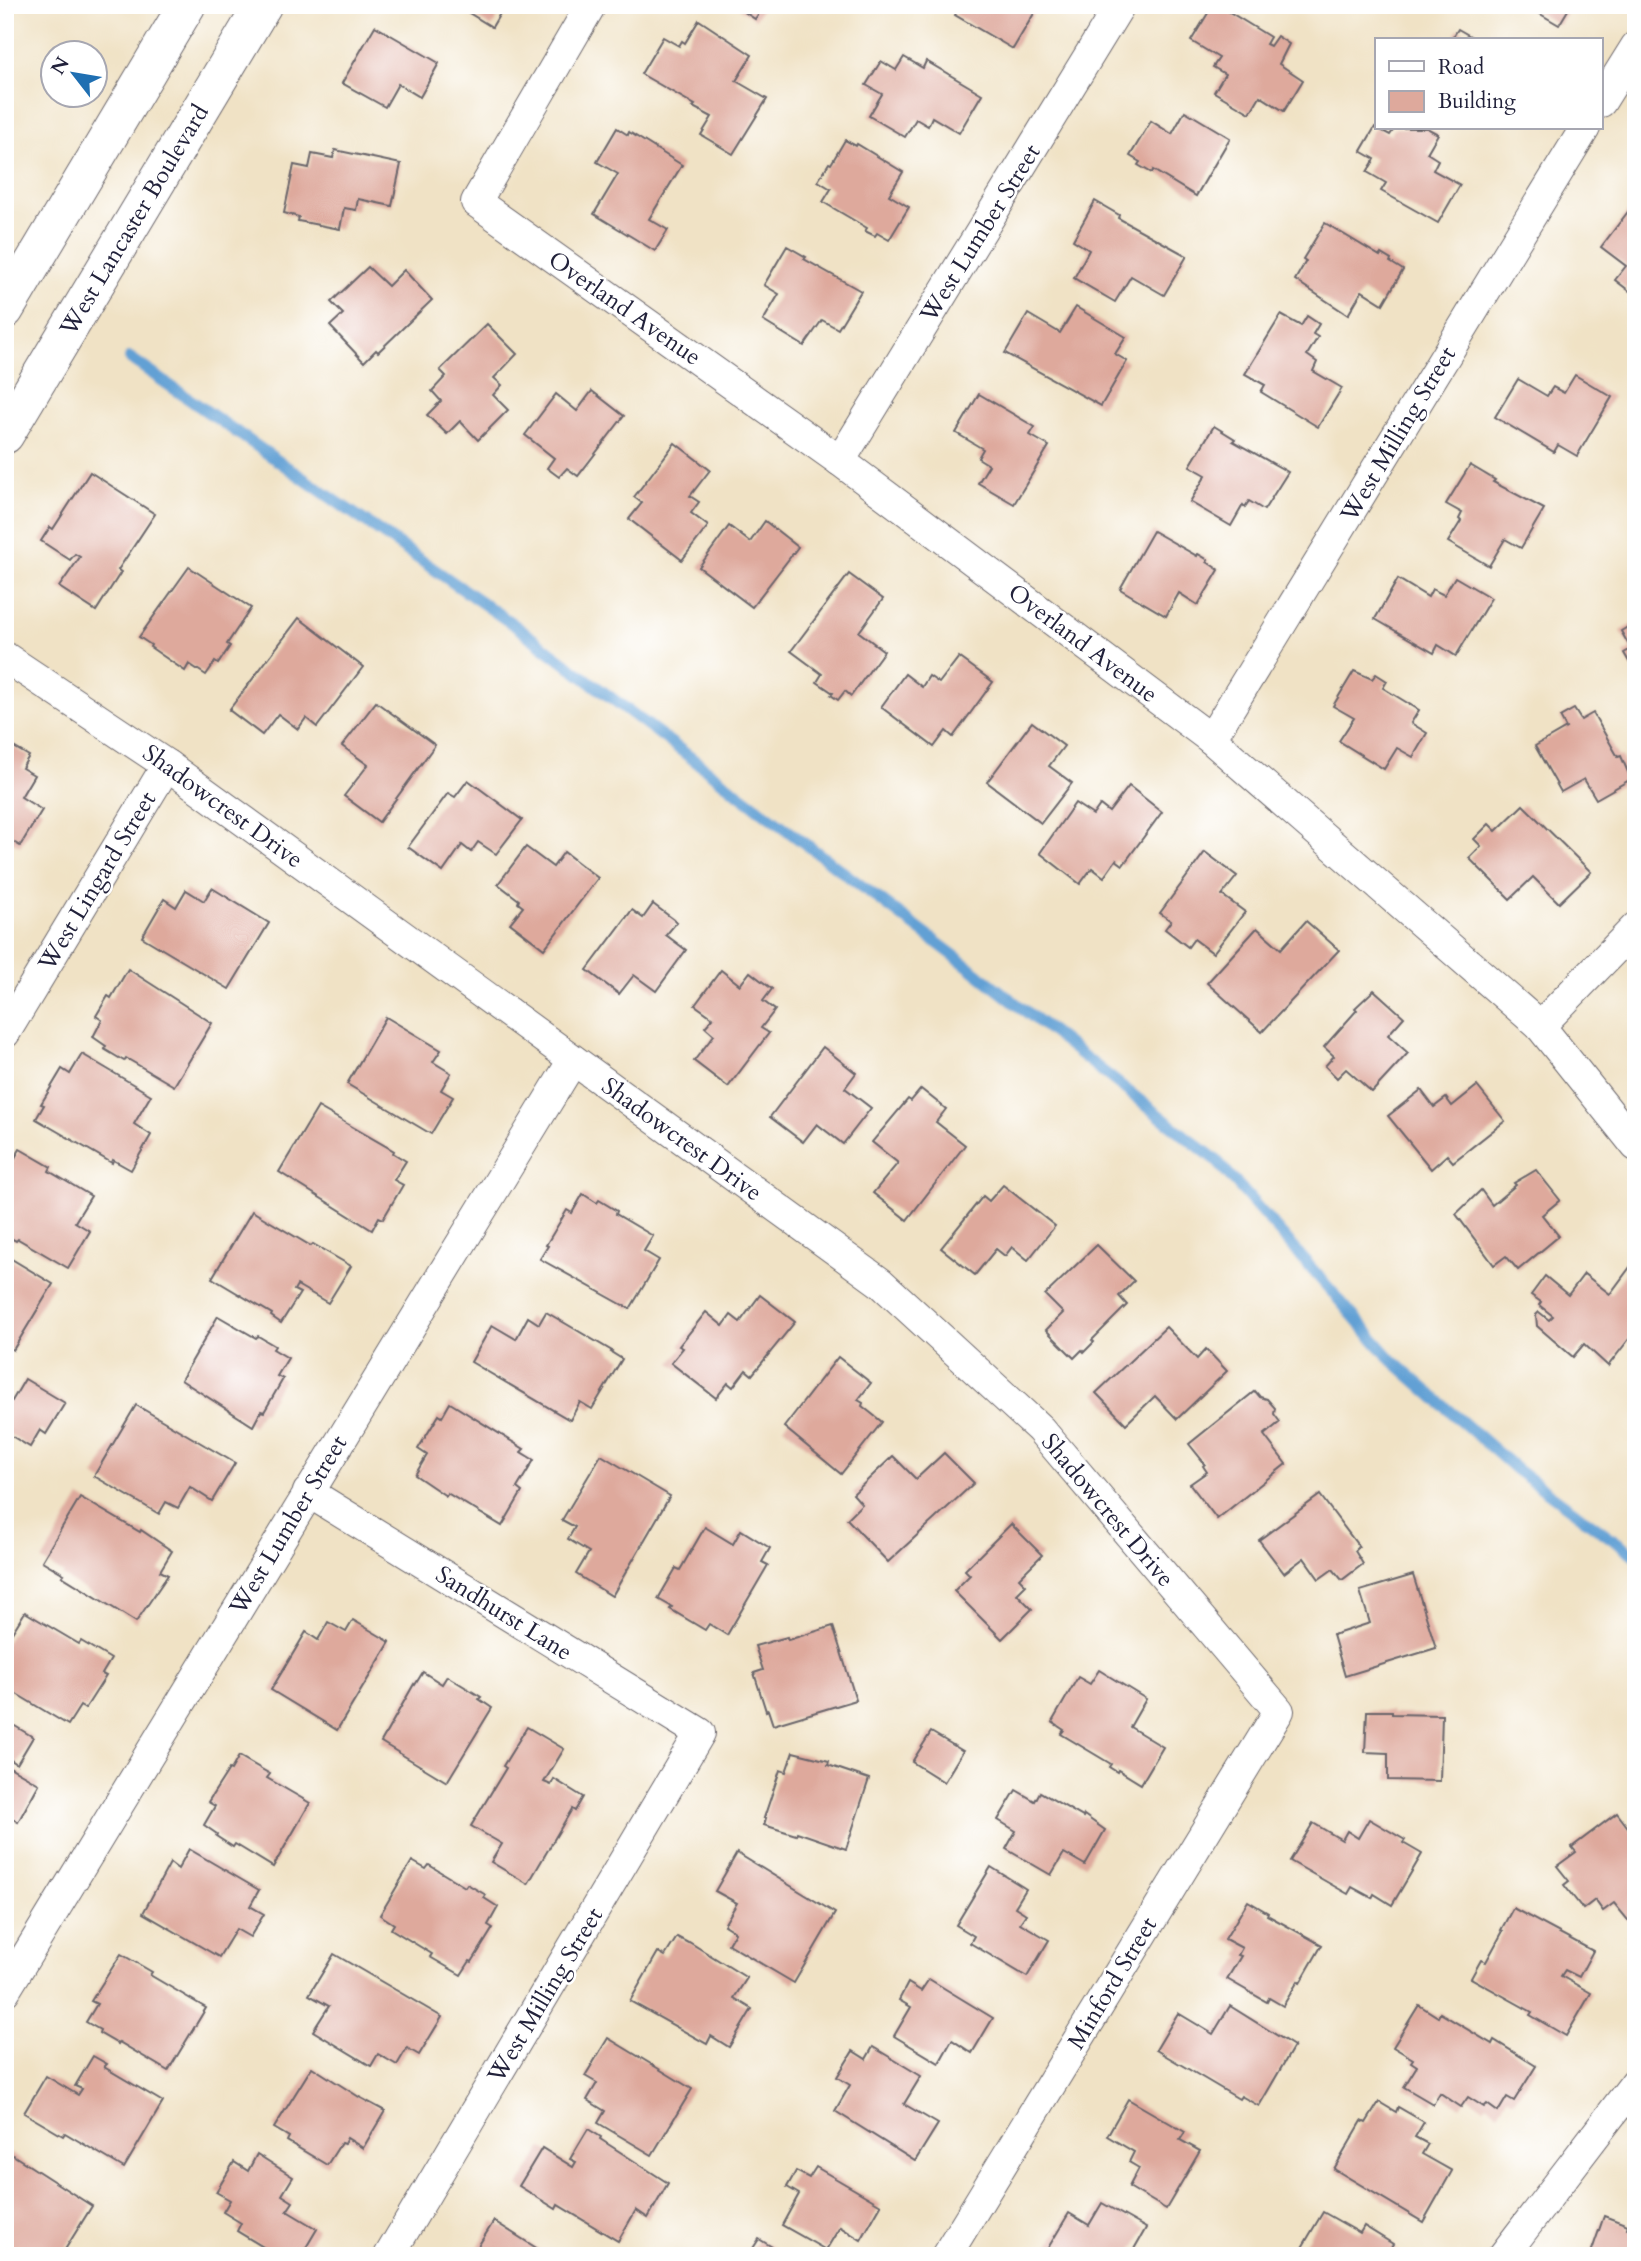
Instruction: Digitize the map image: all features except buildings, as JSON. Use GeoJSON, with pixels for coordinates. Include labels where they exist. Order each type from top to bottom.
{"type":"FeatureCollection","features":[{"type":"Feature","properties":{"kind":"street"},"geometry":{"type":"LineString","coordinates":[[5,310],[187,5]]}},
{"type":"Feature","properties":{"kind":"street","name":"West Lancaster Boulevard"},"geometry":{"type":"LineString","coordinates":[[5,435],[262,5]]}},
{"type":"Feature","properties":{"kind":"street","name":"Overland Avenue"},"geometry":{"type":"LineString","coordinates":[[591,5],[476,202],[840,461],[1211,739],[1540,1026],[1636,1146]]}},
{"type":"Feature","properties":{"kind":"street","name":"West Lumber Street"},"geometry":{"type":"LineString","coordinates":[[840,461],[1120,5]]}},
{"type":"Feature","properties":{"kind":"street"},"geometry":{"type":"LineString","coordinates":[[1602,101],[1632,62]]}},
{"type":"Feature","properties":{"kind":"street","name":"West Milling Street"},"geometry":{"type":"LineString","coordinates":[[1211,739],[1584,130]]}},
{"type":"Feature","properties":{"kind":"street","name":"Shadowcrest Drive"},"geometry":{"type":"LineString","coordinates":[[5,657],[167,765],[881,1283],[1040,1429],[1279,1711]]}},
{"type":"Feature","properties":{"kind":"street","name":"West Lingard Street"},"geometry":{"type":"LineString","coordinates":[[5,1033],[167,765]]}},
{"type":"Feature","properties":{"kind":"street"},"geometry":{"type":"LineString","coordinates":[[1540,1026],[1636,927]]}},
{"type":"Feature","properties":{"kind":"street","name":"West Lumber Street"},"geometry":{"type":"LineString","coordinates":[[5,1991],[573,1059]]}},
{"type":"Feature","properties":{"kind":"street","name":"Sandhurst Lane"},"geometry":{"type":"LineString","coordinates":[[308,1492],[700,1734]]}},
{"type":"Feature","properties":{"kind":"street","name":"Minford Street"},"geometry":{"type":"LineString","coordinates":[[946,2256],[1279,1711]]}},
{"type":"Feature","properties":{"kind":"street","name":"West Milling Street"},"geometry":{"type":"LineString","coordinates":[[390,2256],[700,1734]]}},
{"type":"Feature","properties":{"kind":"street"},"geometry":{"type":"LineString","coordinates":[[1503,2256],[1636,2082]]}},
{"type":"Feature","properties":{"kind":"waterway"},"geometry":{"type":"LineString","coordinates":[[130,358],[517,627],[964,963],[1216,1160],[1392,1360],[1517,1470],[1636,1556]]}}]}
